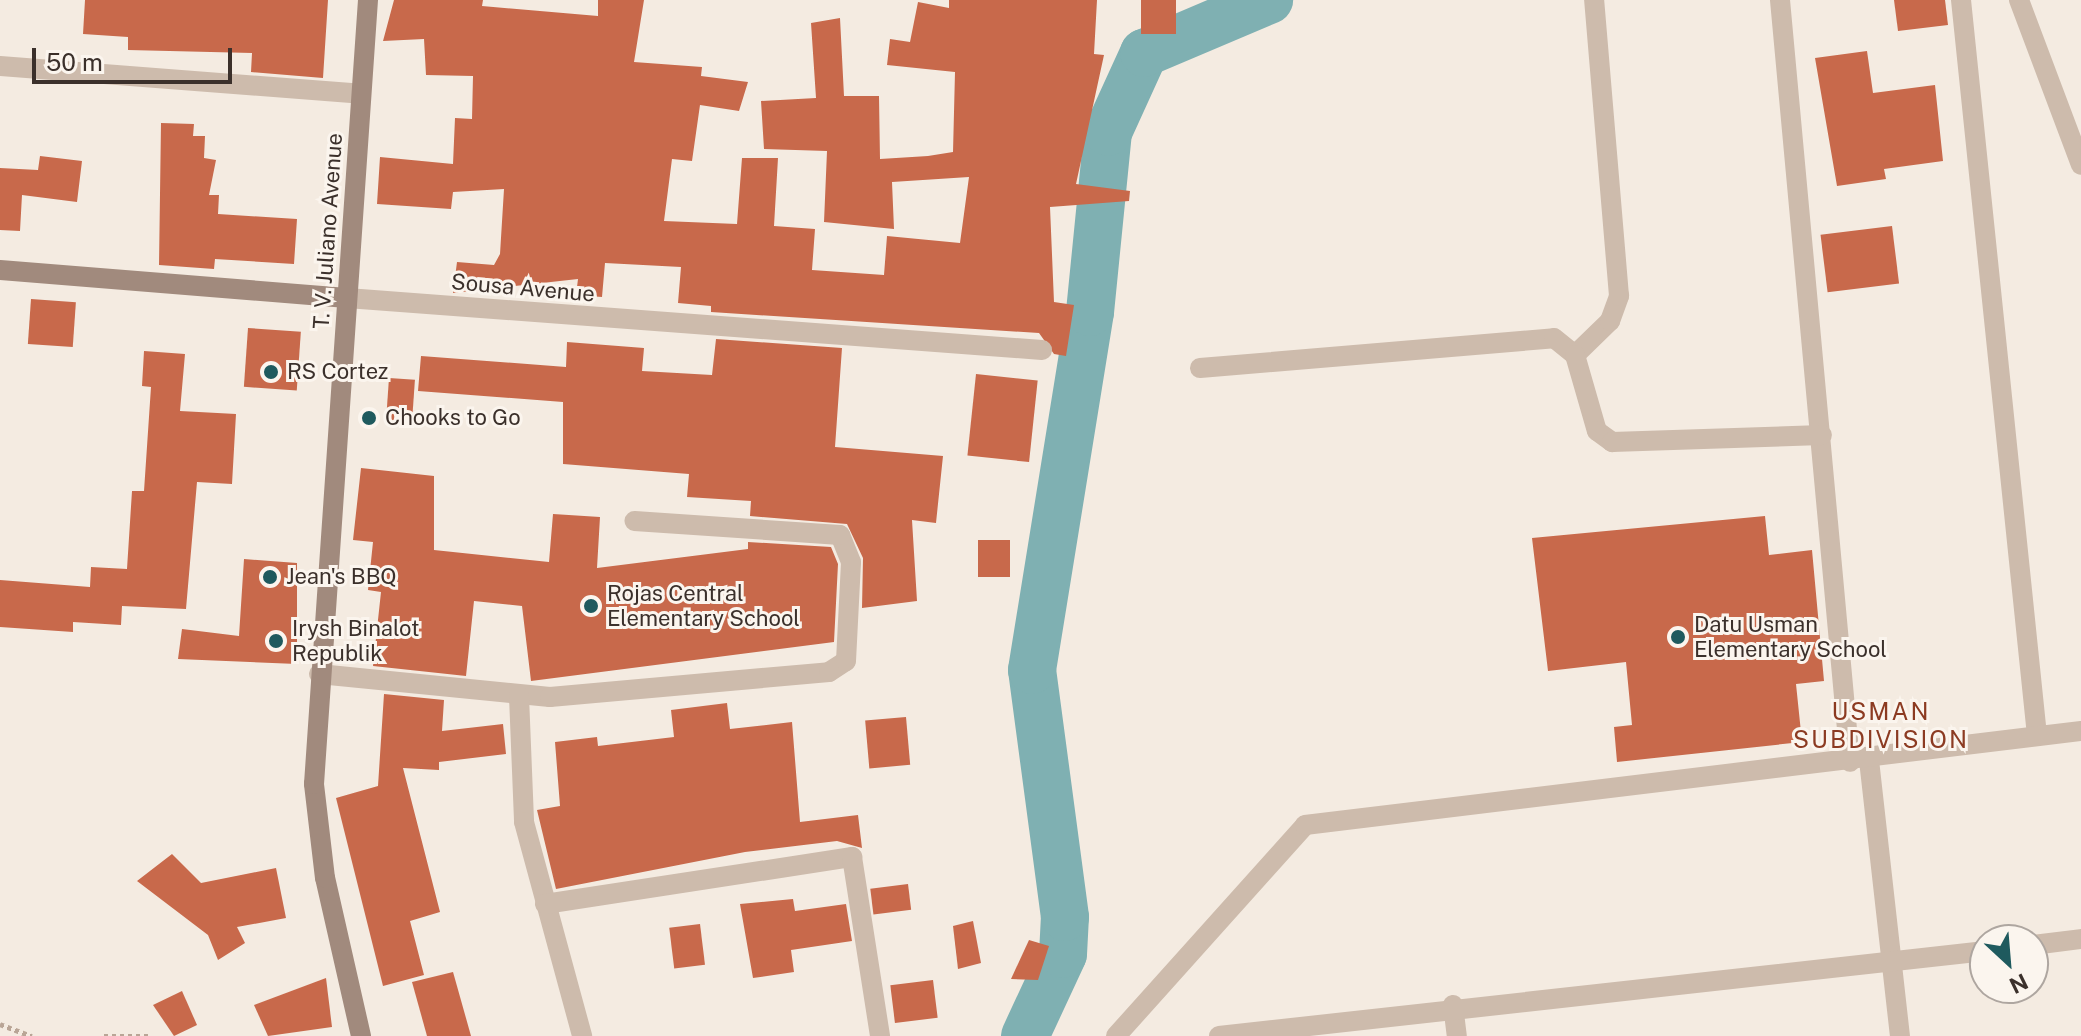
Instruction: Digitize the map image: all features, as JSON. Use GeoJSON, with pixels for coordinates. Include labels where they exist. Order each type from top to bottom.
{"type":"FeatureCollection","features":[{"type":"Feature","properties":{"kind":"main road","name":"T. V. Juliano Avenue"},"geometry":{"type":"LineString","coordinates":[[361,1036],[318,832],[319,674],[368,0]]}},
{"type":"Feature","properties":{"kind":"main road","name":"Sousa Avenue"},"geometry":{"type":"LineString","coordinates":[[0,270],[347,298]]}},
{"type":"Feature","properties":{"kind":"street"},"geometry":{"type":"LineString","coordinates":[[1575,355],[1610,321],[1619,296],[1594,0]]}},
{"type":"Feature","properties":{"kind":"street"},"geometry":{"type":"LineString","coordinates":[[1780,0],[1822,435],[1860,761],[1900,1036]]}},
{"type":"Feature","properties":{"kind":"street"},"geometry":{"type":"LineString","coordinates":[[1961,0],[2037,736]]}},
{"type":"Feature","properties":{"kind":"street"},"geometry":{"type":"LineString","coordinates":[[2019,0],[2081,165]]}},
{"type":"Feature","properties":{"kind":"street"},"geometry":{"type":"LineString","coordinates":[[0,66],[361,94]]}},
{"type":"Feature","properties":{"kind":"street","name":"Sousa Avenue"},"geometry":{"type":"LineString","coordinates":[[347,298],[1042,350]]}},
{"type":"Feature","properties":{"kind":"street"},"geometry":{"type":"LineString","coordinates":[[1200,368],[1533,336],[1554,338],[1575,355],[1597,431],[1612,442],[1822,435]]}},
{"type":"Feature","properties":{"kind":"street"},"geometry":{"type":"LineString","coordinates":[[319,674],[519,696],[629,695],[829,672],[846,661],[851,562],[840,535],[634,521]]}},
{"type":"Feature","properties":{"kind":"street"},"geometry":{"type":"LineString","coordinates":[[519,696],[524,822],[582,1036]]}},
{"type":"Feature","properties":{"kind":"street"},"geometry":{"type":"LineString","coordinates":[[1116,1036],[1305,825],[1860,761],[2081,731]]}},
{"type":"Feature","properties":{"kind":"street"},"geometry":{"type":"LineString","coordinates":[[545,904],[852,857],[880,1036]]}},
{"type":"Feature","properties":{"kind":"street"},"geometry":{"type":"LineString","coordinates":[[2049,943],[2081,939]]}},
{"type":"Feature","properties":{"kind":"street"},"geometry":{"type":"LineString","coordinates":[[1219,1036],[1453,1005],[1969,953]]}},
{"type":"Feature","properties":{"kind":"street"},"geometry":{"type":"LineString","coordinates":[[1453,1005],[1457,1036]]}},
{"type":"Feature","properties":{"kind":"path"},"geometry":{"type":"LineString","coordinates":[[0,1024],[32,1036]]}},
{"type":"Feature","properties":{"kind":"path"},"geometry":{"type":"LineString","coordinates":[[104,1036],[149,1036]]}},
{"type":"Feature","properties":{"kind":"building"},"geometry":{"type":"Polygon","coordinates":[[[85,0],[328,0],[323,78],[251,72],[252,53],[128,50],[128,37],[83,34],[85,0]]]}},
{"type":"Feature","properties":{"kind":"building"},"geometry":{"type":"Polygon","coordinates":[[[394,0],[483,0],[482,6],[598,16],[598,0],[644,0],[634,62],[702,67],[701,76],[748,82],[739,111],[700,105],[692,161],[672,159],[664,221],[737,224],[742,158],[778,158],[774,226],[815,229],[812,270],[884,275],[887,236],[960,243],[969,177],[892,182],[894,229],[824,222],[827,151],[764,149],[761,101],[816,98],[811,23],[840,18],[844,96],[879,96],[880,159],[928,156],[953,152],[955,72],[887,65],[890,39],[910,42],[918,2],[949,8],[949,0],[1097,0],[1094,54],[1104,55],[1076,184],[1130,191],[1129,201],[1050,207],[1054,302],[1074,305],[1066,356],[1054,354],[1039,333],[711,312],[711,306],[678,303],[681,267],[605,263],[602,297],[576,295],[578,279],[453,293],[457,262],[494,265],[500,254],[504,189],[453,192],[451,209],[377,204],[380,157],[453,164],[455,118],[472,119],[473,76],[426,75],[424,39],[383,41],[394,0]]]}},
{"type":"Feature","properties":{"kind":"building"},"geometry":{"type":"Polygon","coordinates":[[[1141,0],[1176,0],[1176,34],[1141,34],[1141,0]]]}},
{"type":"Feature","properties":{"kind":"building"},"geometry":{"type":"Polygon","coordinates":[[[1894,0],[1945,0],[1948,25],[1898,31],[1894,0]]]}},
{"type":"Feature","properties":{"kind":"building"},"geometry":{"type":"Polygon","coordinates":[[[1867,51],[1873,93],[1935,85],[1943,161],[1884,169],[1886,179],[1837,186],[1815,58],[1867,51]]]}},
{"type":"Feature","properties":{"kind":"building"},"geometry":{"type":"Polygon","coordinates":[[[161,123],[194,124],[193,136],[205,136],[204,158],[216,160],[209,195],[219,195],[218,214],[297,219],[294,264],[215,259],[214,269],[159,265],[161,123]]]}},
{"type":"Feature","properties":{"kind":"building"},"geometry":{"type":"Polygon","coordinates":[[[40,156],[82,161],[77,202],[22,195],[20,231],[0,230],[0,168],[38,170],[40,156]]]}},
{"type":"Feature","properties":{"kind":"building"},"geometry":{"type":"Polygon","coordinates":[[[1892,226],[1899,284],[1828,292],[1821,235],[1892,226]]]}},
{"type":"Feature","properties":{"kind":"building"},"geometry":{"type":"Polygon","coordinates":[[[31,299],[76,302],[73,347],[28,344],[31,299]]]}},
{"type":"Feature","properties":{"kind":"building","name":"RS Cortez"},"geometry":{"type":"Polygon","coordinates":[[[248,328],[301,332],[297,391],[244,387],[248,328]]]}},
{"type":"Feature","properties":{"kind":"building"},"geometry":{"type":"Polygon","coordinates":[[[716,339],[842,348],[835,447],[943,456],[936,523],[912,520],[917,601],[862,608],[863,558],[847,524],[750,516],[751,501],[687,497],[689,474],[563,464],[563,402],[418,391],[421,356],[566,367],[567,342],[644,348],[642,371],[712,375],[716,339]]]}},
{"type":"Feature","properties":{"kind":"building"},"geometry":{"type":"Polygon","coordinates":[[[144,351],[185,354],[180,411],[236,414],[232,484],[197,482],[186,609],[122,606],[121,625],[73,622],[73,632],[0,627],[0,580],[90,587],[91,567],[127,569],[132,491],[144,491],[151,387],[142,386],[144,351]]]}},
{"type":"Feature","properties":{"kind":"building"},"geometry":{"type":"Polygon","coordinates":[[[976,374],[1038,380],[1029,462],[967,456],[976,374]]]}},
{"type":"Feature","properties":{"kind":"building"},"geometry":{"type":"Polygon","coordinates":[[[389,378],[415,380],[412,426],[386,424],[389,378]]]}},
{"type":"Feature","properties":{"kind":"building","name":"Rojas Central Elementary School"},"geometry":{"type":"Polygon","coordinates":[[[361,468],[434,476],[434,550],[549,562],[553,514],[600,517],[597,568],[748,549],[748,542],[831,547],[838,564],[834,642],[531,681],[522,606],[474,601],[466,676],[373,666],[381,592],[368,590],[373,542],[353,540],[361,468]]]}},
{"type":"Feature","properties":{"kind":"building","name":"Datu Usman Elementary School"},"geometry":{"type":"Polygon","coordinates":[[[1765,516],[1769,555],[1812,550],[1824,681],[1796,684],[1802,742],[1617,762],[1614,727],[1632,725],[1626,662],[1548,671],[1532,538],[1765,516]]]}},
{"type":"Feature","properties":{"kind":"building"},"geometry":{"type":"Polygon","coordinates":[[[978,540],[1010,540],[1010,577],[978,577],[978,540]]]}},
{"type":"Feature","properties":{"kind":"building"},"geometry":{"type":"Polygon","coordinates":[[[244,559],[297,563],[297,664],[178,659],[182,629],[239,636],[244,559]]]}},
{"type":"Feature","properties":{"kind":"building"},"geometry":{"type":"Polygon","coordinates":[[[384,694],[444,700],[442,731],[503,724],[506,754],[439,762],[439,770],[403,768],[440,912],[410,921],[424,975],[383,986],[336,798],[378,786],[384,694]]]}},
{"type":"Feature","properties":{"kind":"building"},"geometry":{"type":"Polygon","coordinates":[[[727,703],[730,729],[792,722],[800,822],[858,815],[862,848],[837,841],[745,852],[556,889],[537,810],[560,806],[555,742],[597,737],[598,746],[674,737],[671,710],[727,703]]]}},
{"type":"Feature","properties":{"kind":"building"},"geometry":{"type":"Polygon","coordinates":[[[906,717],[910,765],[869,768],[865,721],[906,717]]]}},
{"type":"Feature","properties":{"kind":"building"},"geometry":{"type":"Polygon","coordinates":[[[172,854],[201,883],[276,868],[286,918],[237,927],[245,943],[218,960],[208,935],[137,881],[172,854]]]}},
{"type":"Feature","properties":{"kind":"building"},"geometry":{"type":"Polygon","coordinates":[[[908,884],[911,910],[873,914],[870,889],[908,884]]]}},
{"type":"Feature","properties":{"kind":"building"},"geometry":{"type":"Polygon","coordinates":[[[793,899],[795,911],[846,904],[852,941],[791,950],[794,972],[753,978],[740,904],[793,899]]]}},
{"type":"Feature","properties":{"kind":"building"},"geometry":{"type":"Polygon","coordinates":[[[973,921],[981,963],[958,969],[953,926],[973,921]]]}},
{"type":"Feature","properties":{"kind":"building"},"geometry":{"type":"Polygon","coordinates":[[[700,924],[705,965],[674,968],[669,928],[700,924]]]}},
{"type":"Feature","properties":{"kind":"building"},"geometry":{"type":"Polygon","coordinates":[[[1029,940],[1049,946],[1038,980],[1011,979],[1029,940]]]}},
{"type":"Feature","properties":{"kind":"building"},"geometry":{"type":"Polygon","coordinates":[[[453,972],[471,1036],[427,1036],[412,982],[453,972]]]}},
{"type":"Feature","properties":{"kind":"building"},"geometry":{"type":"Polygon","coordinates":[[[326,978],[332,1027],[268,1036],[254,1005],[326,978]]]}},
{"type":"Feature","properties":{"kind":"building"},"geometry":{"type":"Polygon","coordinates":[[[933,980],[938,1018],[895,1023],[890,985],[933,980]]]}},
{"type":"Feature","properties":{"kind":"building"},"geometry":{"type":"Polygon","coordinates":[[[182,991],[197,1025],[174,1036],[153,1005],[182,991]]]}},
{"type":"Feature","properties":{"kind":"waterway"},"geometry":{"type":"LineString","coordinates":[[1025,1036],[1063,954],[1065,917],[1032,670],[1090,312],[1108,132],[1144,53],[1269,0]]}},
{"type":"Feature","properties":{"kind":"place","name":"RS Cortez"},"geometry":{"type":"Point","coordinates":[271,372]}},
{"type":"Feature","properties":{"kind":"place","name":"Chooks to Go"},"geometry":{"type":"Point","coordinates":[369,418]}},
{"type":"Feature","properties":{"kind":"place","name":"Jean's BBQ"},"geometry":{"type":"Point","coordinates":[270,577]}},
{"type":"Feature","properties":{"kind":"place","name":"Rojas Central Elementary School"},"geometry":{"type":"Point","coordinates":[591,606]}},
{"type":"Feature","properties":{"kind":"place","name":"Datu Usman Elementary School"},"geometry":{"type":"Point","coordinates":[1678,637]}},
{"type":"Feature","properties":{"kind":"place","name":"Irysh Binalot Republik"},"geometry":{"type":"Point","coordinates":[276,641]}},
{"type":"Feature","properties":{"kind":"district","name":"USMAN SUBDIVISION"},"geometry":{"type":"Point","coordinates":[1881,726]}}]}
